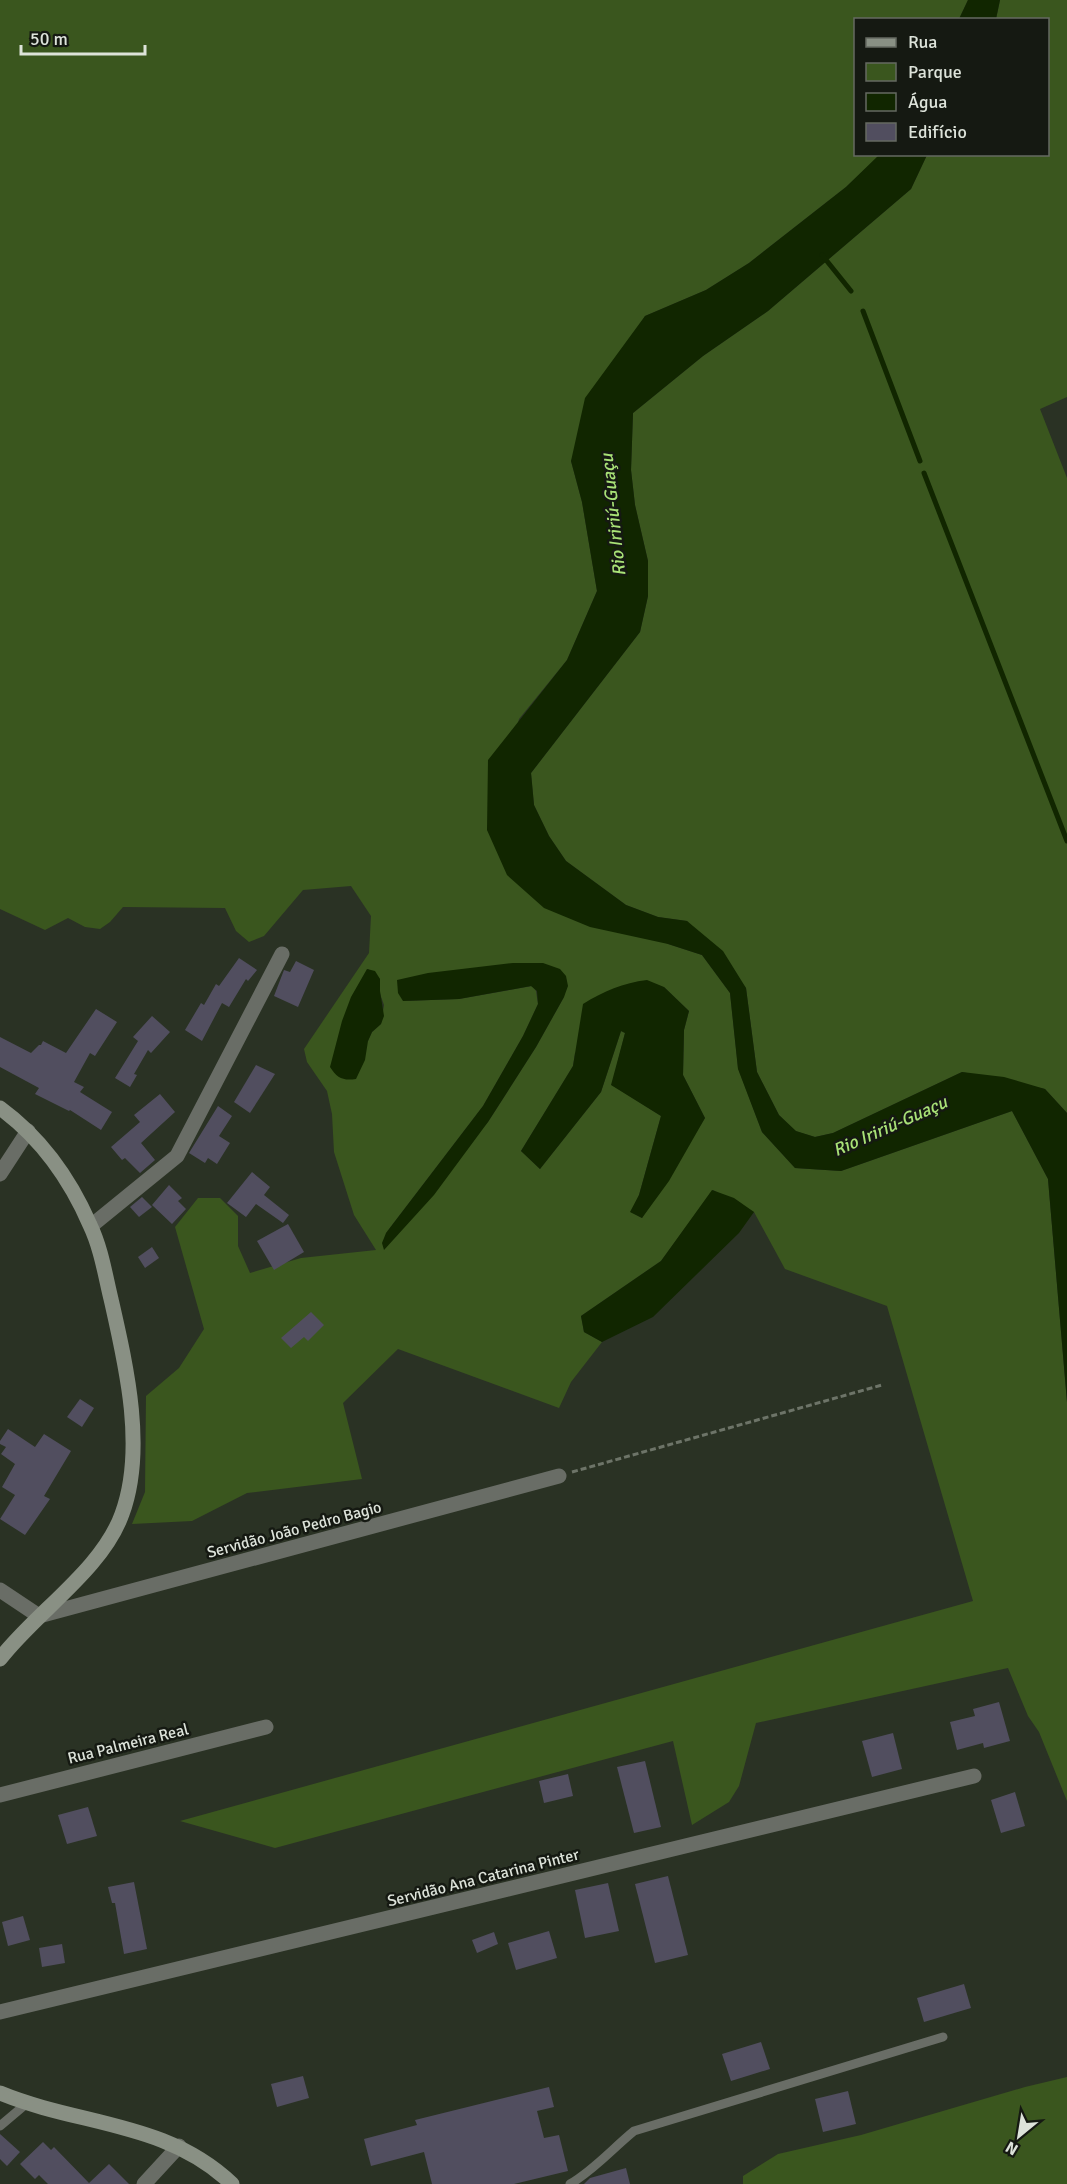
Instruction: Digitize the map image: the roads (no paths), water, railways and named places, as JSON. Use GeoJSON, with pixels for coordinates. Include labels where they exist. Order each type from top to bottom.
{"type":"FeatureCollection","features":[{"type":"Feature","properties":{"kind":"street"},"geometry":{"type":"LineString","coordinates":[[91,1226],[177,1156],[282,954]]}},
{"type":"Feature","properties":{"kind":"street"},"geometry":{"type":"LineString","coordinates":[[0,1108],[28,1131],[48,1154],[70,1186],[91,1226],[101,1254],[125,1359],[132,1409],[129,1486],[122,1514],[110,1540],[89,1566],[0,1659]]}},
{"type":"Feature","properties":{"kind":"street"},"geometry":{"type":"LineString","coordinates":[[0,1174],[28,1131]]}},
{"type":"Feature","properties":{"kind":"street","name":"Servidão João Pedro Bagio"},"geometry":{"type":"LineString","coordinates":[[39,1616],[559,1476]]}},
{"type":"Feature","properties":{"kind":"street"},"geometry":{"type":"LineString","coordinates":[[0,1590],[39,1616]]}},
{"type":"Feature","properties":{"kind":"street","name":"Rua Palmeira Real"},"geometry":{"type":"LineString","coordinates":[[0,1795],[266,1727]]}},
{"type":"Feature","properties":{"kind":"street","name":"Servidão Ana Catarina Pinter"},"geometry":{"type":"LineString","coordinates":[[0,2012],[974,1776]]}},
{"type":"Feature","properties":{"kind":"street"},"geometry":{"type":"LineString","coordinates":[[0,2093],[26,2104],[135,2131],[179,2146],[211,2166],[232,2184]]}},
{"type":"Feature","properties":{"kind":"street"},"geometry":{"type":"LineString","coordinates":[[144,2184],[179,2146]]}},
{"type":"Feature","properties":{"kind":"lane"},"geometry":{"type":"LineString","coordinates":[[570,2184],[588,2174],[611,2150],[634,2132],[943,2037]]}},
{"type":"Feature","properties":{"kind":"lane"},"geometry":{"type":"LineString","coordinates":[[0,2126],[26,2104]]}},
{"type":"Feature","properties":{"kind":"water"},"geometry":{"type":"Polygon","coordinates":[[[968,0],[1000,0],[996,18],[959,18],[968,0]]]}},
{"type":"Feature","properties":{"kind":"water","name":"Rio Iririú-Guaçu"},"geometry":{"type":"Polygon","coordinates":[[[878,156],[927,156],[911,189],[768,311],[703,356],[633,413],[631,470],[635,505],[648,561],[648,596],[640,632],[531,773],[534,805],[549,836],[566,861],[626,905],[658,917],[687,921],[723,951],[746,988],[757,1072],[779,1115],[796,1131],[815,1137],[833,1133],[962,1072],[1004,1077],[1045,1089],[1067,1113],[1067,1402],[1048,1179],[1012,1111],[841,1171],[795,1168],[762,1132],[738,1069],[730,993],[702,955],[668,944],[590,927],[544,908],[507,875],[487,830],[488,760],[567,660],[597,591],[582,502],[571,461],[585,398],[645,316],[706,290],[749,263],[846,187],[878,156]]]}},
{"type":"Feature","properties":{"kind":"water"},"geometry":{"type":"Polygon","coordinates":[[[513,963],[543,963],[560,969],[566,976],[568,986],[564,997],[536,1047],[488,1122],[434,1195],[384,1250],[382,1243],[386,1233],[483,1106],[523,1036],[538,1004],[537,991],[531,986],[459,999],[403,1001],[398,993],[397,980],[428,973],[513,963]]]}},
{"type":"Feature","properties":{"kind":"water"},"geometry":{"type":"Polygon","coordinates":[[[367,969],[375,971],[380,979],[384,1016],[368,1041],[365,1060],[356,1079],[347,1080],[335,1074],[330,1067],[351,997],[367,969]]]}},
{"type":"Feature","properties":{"kind":"water"},"geometry":{"type":"Polygon","coordinates":[[[647,980],[664,987],[689,1011],[684,1030],[683,1075],[705,1118],[669,1181],[642,1218],[630,1212],[639,1195],[661,1116],[611,1085],[625,1033],[621,1031],[601,1092],[540,1169],[521,1151],[573,1066],[583,1004],[614,988],[647,980]]]}},
{"type":"Feature","properties":{"kind":"water"},"geometry":{"type":"Polygon","coordinates":[[[712,1190],[734,1198],[754,1212],[739,1233],[653,1317],[602,1342],[584,1332],[581,1316],[661,1261],[712,1190]]]}},
{"type":"Feature","properties":{"kind":"waterway"},"geometry":{"type":"LineString","coordinates":[[822,255],[851,291]]}},
{"type":"Feature","properties":{"kind":"waterway"},"geometry":{"type":"LineString","coordinates":[[863,311],[920,461]]}},
{"type":"Feature","properties":{"kind":"waterway"},"geometry":{"type":"LineString","coordinates":[[924,473],[1067,841]]}}]}
